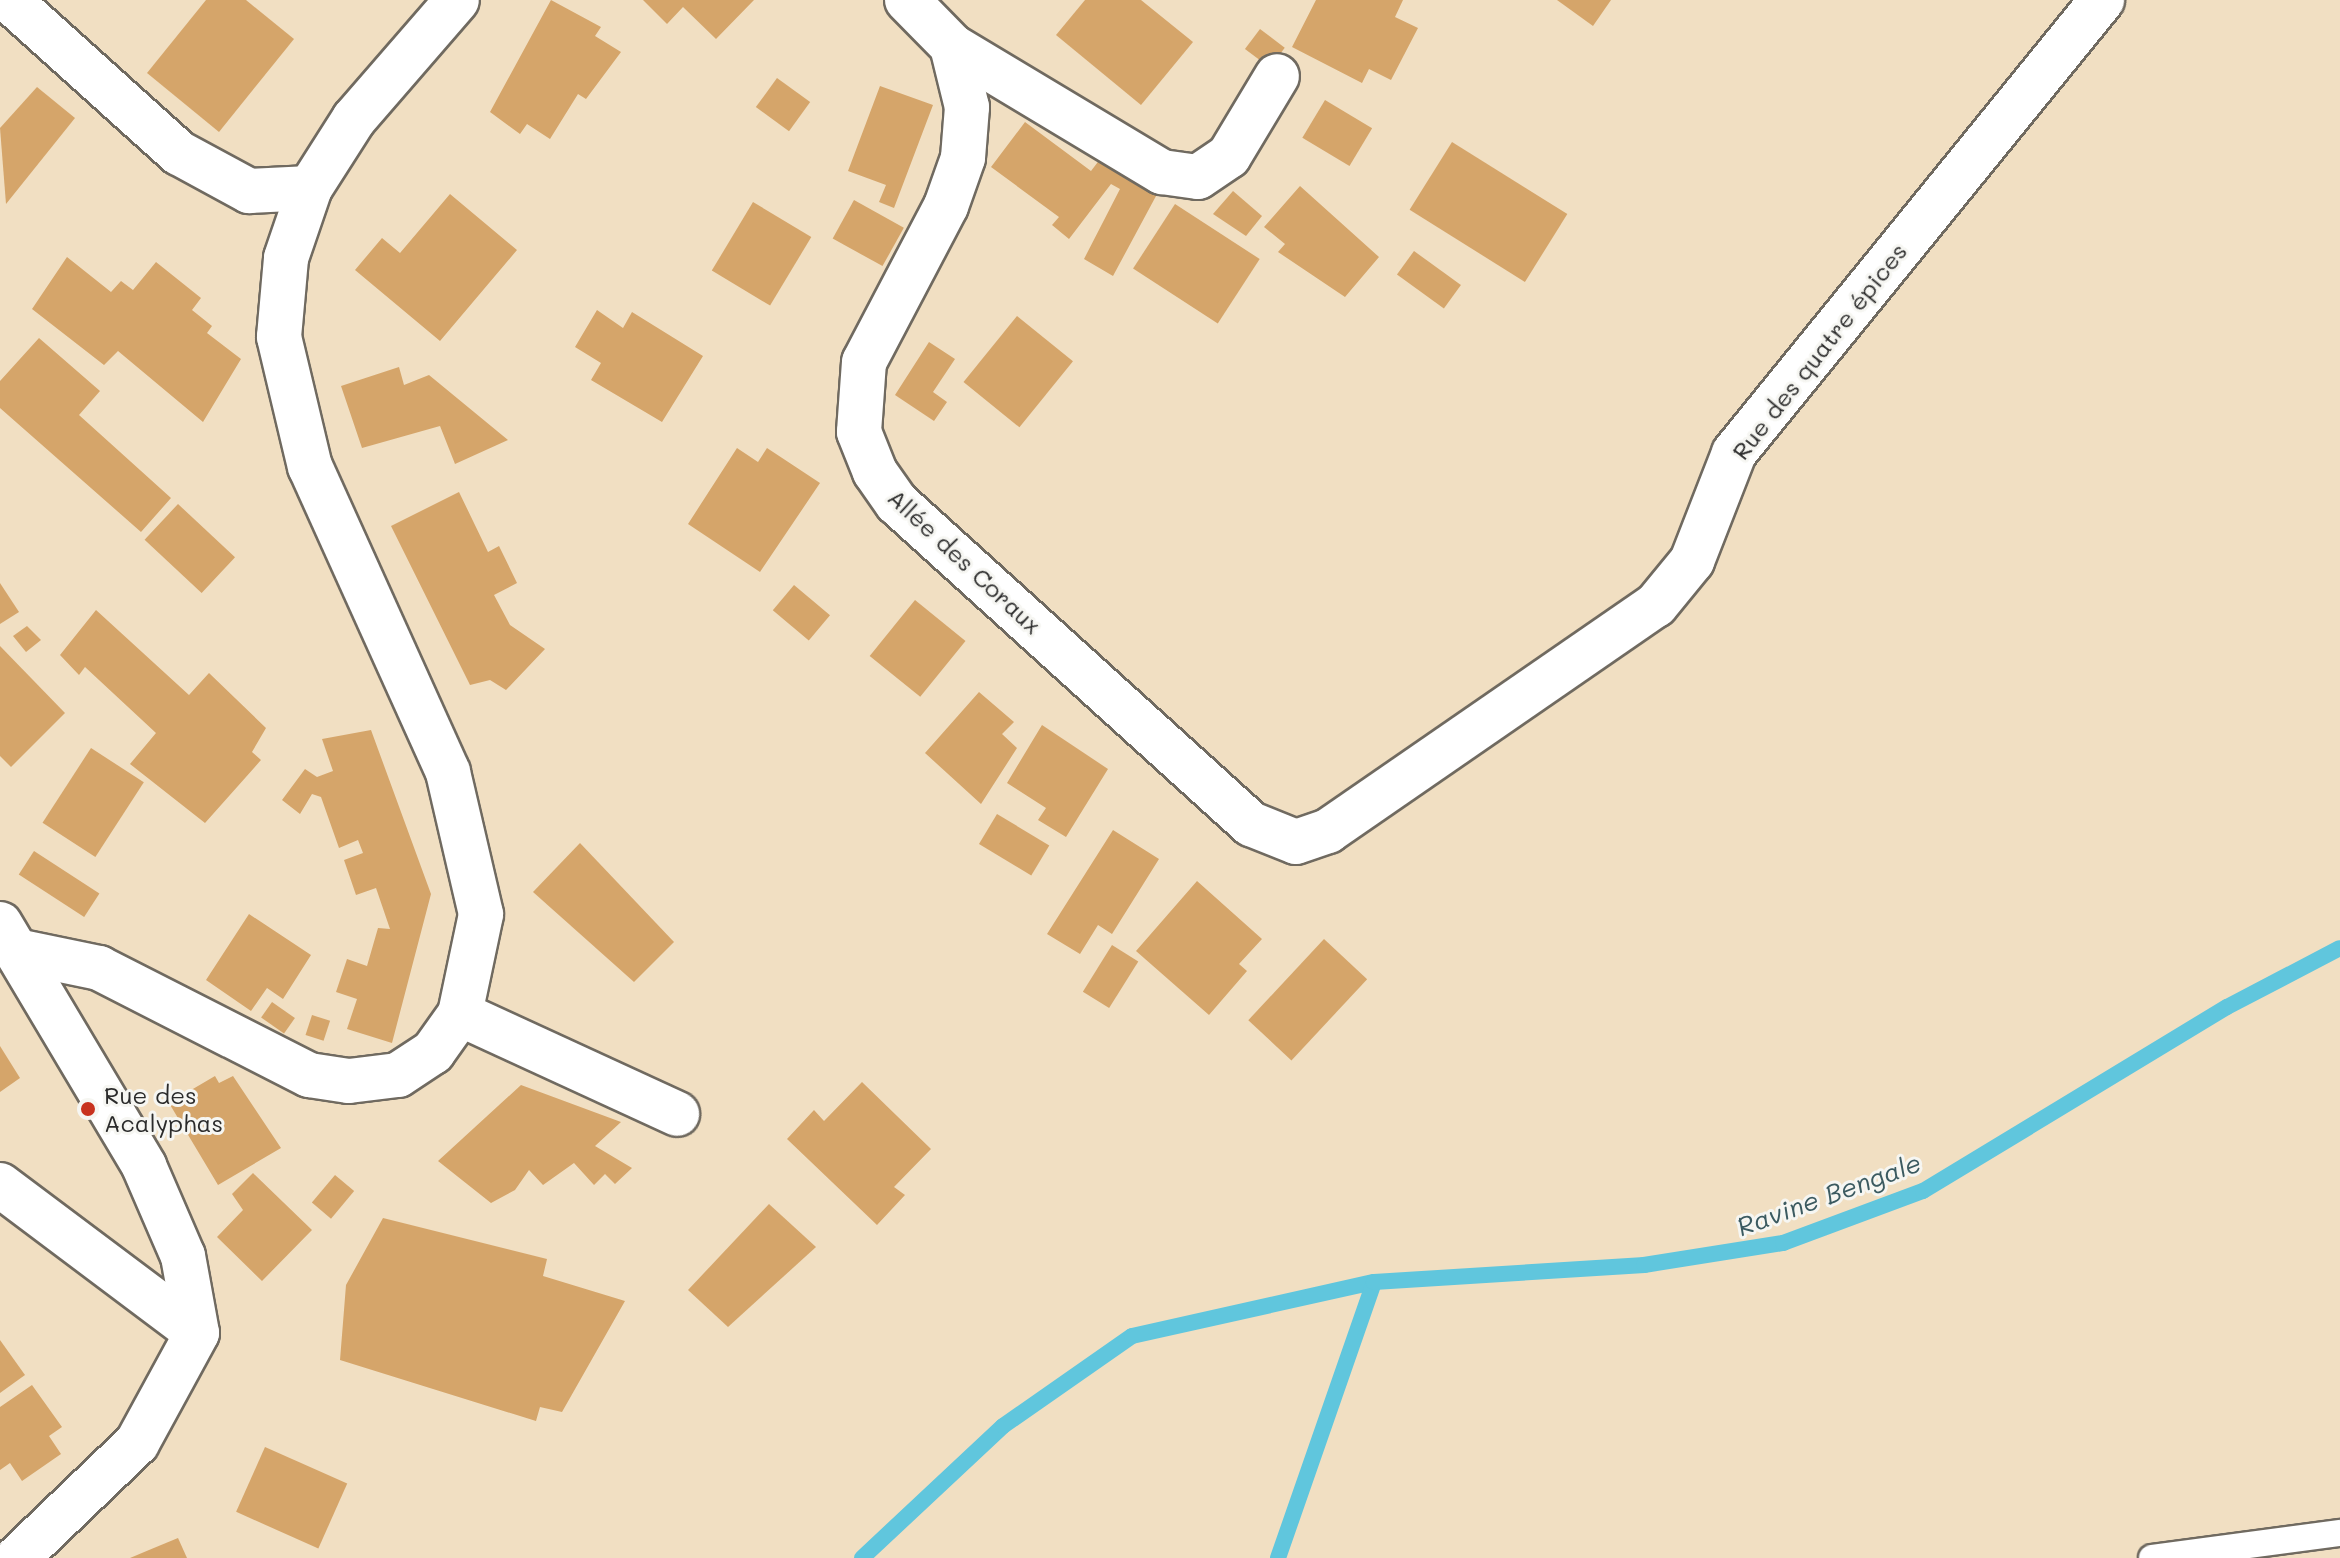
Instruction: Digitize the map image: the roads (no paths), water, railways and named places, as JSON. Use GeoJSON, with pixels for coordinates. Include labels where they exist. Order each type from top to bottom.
{"type":"FeatureCollection","features":[{"type":"Feature","properties":{"kind":"street"},"geometry":{"type":"LineString","coordinates":[[9,0],[179,153],[249,191],[310,188]]}},
{"type":"Feature","properties":{"kind":"street"},"geometry":{"type":"LineString","coordinates":[[8,938],[99,968],[309,1075],[349,1081],[398,1075],[433,1052],[460,1014],[481,914],[448,772],[310,467],[279,337],[286,258],[310,188],[354,119],[457,0]]}},
{"type":"Feature","properties":{"kind":"street"},"geometry":{"type":"LineString","coordinates":[[907,0],[952,46],[1162,172],[1198,177],[1229,156],[1277,76]]}},
{"type":"Feature","properties":{"kind":"street","name":"Rue des quatre épices"},"geometry":{"type":"LineString","coordinates":[[1251,824],[1296,842],[1328,831],[1656,605],[1692,561],[1734,453],[2102,0]]}},
{"type":"Feature","properties":{"kind":"street","name":"Allée des Coraux"},"geometry":{"type":"LineString","coordinates":[[952,46],[967,107],[963,158],[946,206],[864,362],[859,432],[897,503],[1251,824]]}},
{"type":"Feature","properties":{"kind":"street"},"geometry":{"type":"LineString","coordinates":[[8,938],[144,1166],[183,1256],[197,1333],[137,1443],[17,1558]]}},
{"type":"Feature","properties":{"kind":"street"},"geometry":{"type":"LineString","coordinates":[[460,1014],[677,1114]]}},
{"type":"Feature","properties":{"kind":"street"},"geometry":{"type":"LineString","coordinates":[[0,1185],[197,1333]]}},
{"type":"Feature","properties":{"kind":"lane"},"geometry":{"type":"LineString","coordinates":[[2152,1558],[2340,1533]]}},
{"type":"Feature","properties":{"kind":"waterway","name":"Ravine Bengale"},"geometry":{"type":"LineString","coordinates":[[1278,1558],[1374,1282],[1644,1265],[1783,1243],[1923,1191],[2227,1007],[2340,948]]}},
{"type":"Feature","properties":{"kind":"waterway"},"geometry":{"type":"LineString","coordinates":[[862,1558],[1003,1426],[1132,1336],[1374,1282]]}},
{"type":"Feature","properties":{"kind":"place","name":"Rue des Acalyphas"},"geometry":{"type":"Point","coordinates":[88,1109]}}]}
